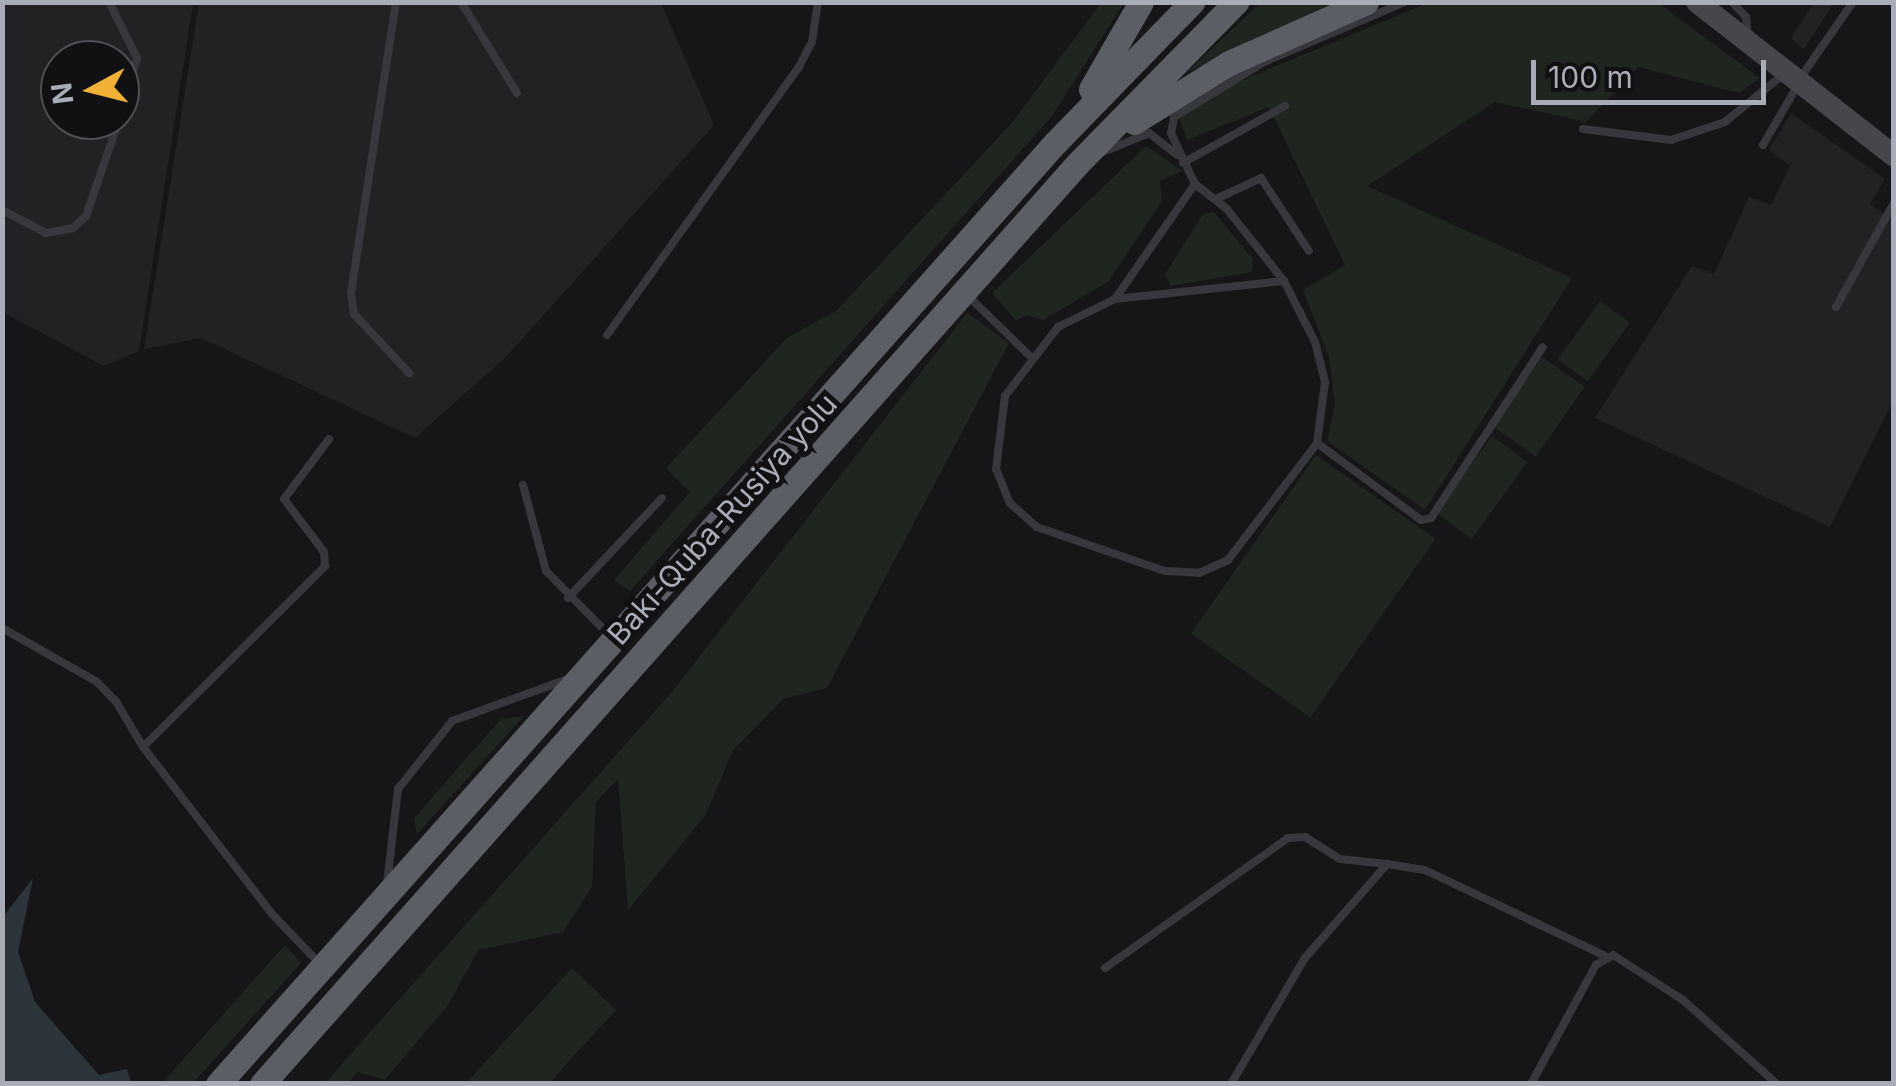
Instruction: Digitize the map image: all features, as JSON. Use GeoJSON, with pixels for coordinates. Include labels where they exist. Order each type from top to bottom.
{"type":"FeatureCollection","features":[{"type":"Feature","properties":{"kind":"highway"},"geometry":{"type":"LineString","coordinates":[[1055,142],[1141,2]]}},
{"type":"Feature","properties":{"kind":"highway","name":"Bakı-Quba-Rusiya yolu"},"geometry":{"type":"LineString","coordinates":[[218,1084],[1055,142],[1192,2]]}},
{"type":"Feature","properties":{"kind":"highway","name":"Bakı-Quba-Rusiya yolu"},"geometry":{"type":"LineString","coordinates":[[262,1084],[966,294],[1078,163],[1236,2]]}},
{"type":"Feature","properties":{"kind":"highway"},"geometry":{"type":"LineString","coordinates":[[1078,163],[1218,69],[1366,2]]}},
{"type":"Feature","properties":{"kind":"main road"},"geometry":{"type":"LineString","coordinates":[[1678,2],[1743,44]]}},
{"type":"Feature","properties":{"kind":"main road"},"geometry":{"type":"LineString","coordinates":[[1697,2],[1791,82],[1894,156]]}},
{"type":"Feature","properties":{"kind":"lane"},"geometry":{"type":"LineString","coordinates":[[108,2],[128,40]]}},
{"type":"Feature","properties":{"kind":"lane"},"geometry":{"type":"LineString","coordinates":[[396,2],[351,293],[354,314],[409,373]]}},
{"type":"Feature","properties":{"kind":"lane"},"geometry":{"type":"LineString","coordinates":[[461,2],[518,93]]}},
{"type":"Feature","properties":{"kind":"lane"},"geometry":{"type":"LineString","coordinates":[[607,335],[799,67],[812,42],[818,2]]}},
{"type":"Feature","properties":{"kind":"lane"},"geometry":{"type":"LineString","coordinates":[[1284,281],[1115,299],[1074,315],[1031,357],[1005,396],[996,469],[1010,504],[1038,527],[1165,571],[1199,573],[1228,560],[1317,442],[1325,401],[1322,361],[1284,281],[1216,200],[1195,184],[1170,128],[1179,110],[1264,62],[1404,2]]}},
{"type":"Feature","properties":{"kind":"lane"},"geometry":{"type":"LineString","coordinates":[[1732,2],[1746,17],[1743,44]]}},
{"type":"Feature","properties":{"kind":"lane"},"geometry":{"type":"LineString","coordinates":[[1763,144],[1791,82],[1853,2]]}},
{"type":"Feature","properties":{"kind":"lane"},"geometry":{"type":"LineString","coordinates":[[1583,129],[1671,140],[1725,122],[1791,82]]}},
{"type":"Feature","properties":{"kind":"lane"},"geometry":{"type":"LineString","coordinates":[[1183,163],[1285,106]]}},
{"type":"Feature","properties":{"kind":"lane"},"geometry":{"type":"LineString","coordinates":[[1078,163],[1149,134],[1183,163]]}},
{"type":"Feature","properties":{"kind":"lane"},"geometry":{"type":"LineString","coordinates":[[2,210],[46,234],[73,228],[86,216],[112,140]]}},
{"type":"Feature","properties":{"kind":"lane"},"geometry":{"type":"LineString","coordinates":[[1216,200],[1261,178],[1309,251]]}},
{"type":"Feature","properties":{"kind":"lane"},"geometry":{"type":"LineString","coordinates":[[1115,299],[1195,184]]}},
{"type":"Feature","properties":{"kind":"lane"},"geometry":{"type":"LineString","coordinates":[[1836,307],[1894,203]]}},
{"type":"Feature","properties":{"kind":"lane"},"geometry":{"type":"LineString","coordinates":[[966,294],[1031,357]]}},
{"type":"Feature","properties":{"kind":"lane"},"geometry":{"type":"LineString","coordinates":[[1317,442],[1421,520],[1430,518],[1543,347]]}},
{"type":"Feature","properties":{"kind":"lane"},"geometry":{"type":"LineString","coordinates":[[143,747],[324,566],[324,552],[284,500],[329,439]]}},
{"type":"Feature","properties":{"kind":"lane"},"geometry":{"type":"LineString","coordinates":[[523,484],[546,570],[568,598],[613,639]]}},
{"type":"Feature","properties":{"kind":"lane"},"geometry":{"type":"LineString","coordinates":[[568,598],[662,498]]}},
{"type":"Feature","properties":{"kind":"lane"},"geometry":{"type":"LineString","coordinates":[[2,628],[97,682],[272,914],[322,966]]}},
{"type":"Feature","properties":{"kind":"lane"},"geometry":{"type":"LineString","coordinates":[[386,894],[398,789],[452,720],[582,675]]}},
{"type":"Feature","properties":{"kind":"lane"},"geometry":{"type":"LineString","coordinates":[[1105,968],[1288,838],[1306,837],[1340,859],[1425,870],[1605,956],[1630,960],[1777,1084]]}},
{"type":"Feature","properties":{"kind":"lane"},"geometry":{"type":"LineString","coordinates":[[1230,1084],[1305,958],[1388,864]]}},
{"type":"Feature","properties":{"kind":"lane"},"geometry":{"type":"LineString","coordinates":[[1531,1084],[1605,956]]}},
{"type":"Feature","properties":{"kind":"shaded area"},"geometry":{"type":"Polygon","coordinates":[[[2,3],[193,3],[139,351],[103,366],[3,312],[2,3]]]}},
{"type":"Feature","properties":{"kind":"shaded area"},"geometry":{"type":"Polygon","coordinates":[[[199,3],[661,3],[714,125],[505,358],[415,438],[201,338],[144,349],[199,3]]]}},
{"type":"Feature","properties":{"kind":"shaded area"},"geometry":{"type":"Polygon","coordinates":[[[1101,3],[1124,3],[1052,116],[630,591],[614,580],[690,492],[666,468],[787,338],[836,311],[1011,124],[1101,3]]]}},
{"type":"Feature","properties":{"kind":"shaded area"},"geometry":{"type":"Polygon","coordinates":[[[1260,3],[1349,3],[1186,73],[1260,3]]]}},
{"type":"Feature","properties":{"kind":"shaded area"},"geometry":{"type":"Polygon","coordinates":[[[1428,3],[1658,3],[1760,78],[1739,93],[1638,67],[1586,122],[1495,102],[1367,186],[1572,278],[1425,510],[1327,441],[1335,405],[1329,357],[1303,290],[1345,265],[1269,107],[1187,140],[1179,117],[1240,81],[1428,3]]]}},
{"type":"Feature","properties":{"kind":"shaded area"},"geometry":{"type":"Polygon","coordinates":[[[1814,3],[1834,3],[1804,49],[1791,38],[1814,3]]]}},
{"type":"Feature","properties":{"kind":"shaded area"},"geometry":{"type":"Polygon","coordinates":[[[1791,113],[1885,179],[1870,204],[1893,220],[1893,401],[1830,527],[1595,418],[1692,266],[1714,274],[1749,197],[1771,205],[1790,166],[1769,150],[1791,113]]]}},
{"type":"Feature","properties":{"kind":"shaded area"},"geometry":{"type":"Polygon","coordinates":[[[1146,146],[1183,171],[1160,181],[1162,201],[1108,282],[1043,320],[1026,315],[1016,321],[992,293],[1146,146]]]}},
{"type":"Feature","properties":{"kind":"shaded area"},"geometry":{"type":"Polygon","coordinates":[[[1214,212],[1253,259],[1252,272],[1171,286],[1165,274],[1203,214],[1214,212]]]}},
{"type":"Feature","properties":{"kind":"shaded area"},"geometry":{"type":"Polygon","coordinates":[[[1600,301],[1630,323],[1588,381],[1558,359],[1600,301]]]}},
{"type":"Feature","properties":{"kind":"shaded area"},"geometry":{"type":"Polygon","coordinates":[[[967,313],[1009,343],[827,688],[783,699],[733,750],[705,816],[628,910],[618,779],[596,802],[592,887],[563,932],[478,950],[448,1005],[385,1080],[358,1072],[348,1083],[325,1083],[671,693],[967,313]]]}},
{"type":"Feature","properties":{"kind":"shaded area"},"geometry":{"type":"Polygon","coordinates":[[[1542,357],[1585,387],[1536,456],[1493,427],[1542,357]]]}},
{"type":"Feature","properties":{"kind":"shaded area"},"geometry":{"type":"Polygon","coordinates":[[[1492,436],[1528,462],[1472,539],[1436,513],[1492,436]]]}},
{"type":"Feature","properties":{"kind":"shaded area"},"geometry":{"type":"Polygon","coordinates":[[[1316,455],[1436,539],[1311,717],[1191,634],[1316,455]]]}},
{"type":"Feature","properties":{"kind":"shaded area"},"geometry":{"type":"Polygon","coordinates":[[[524,716],[417,834],[414,818],[501,719],[524,716]]]}},
{"type":"Feature","properties":{"kind":"shaded area"},"geometry":{"type":"Polygon","coordinates":[[[33,878],[18,952],[35,1002],[99,1075],[127,1069],[131,1083],[3,1083],[3,917],[33,878]]]}},
{"type":"Feature","properties":{"kind":"shaded area"},"geometry":{"type":"Polygon","coordinates":[[[285,945],[301,963],[193,1083],[162,1083],[285,945]]]}},
{"type":"Feature","properties":{"kind":"shaded area"},"geometry":{"type":"Polygon","coordinates":[[[572,968],[616,1010],[549,1083],[466,1083],[572,968]]]}}]}
